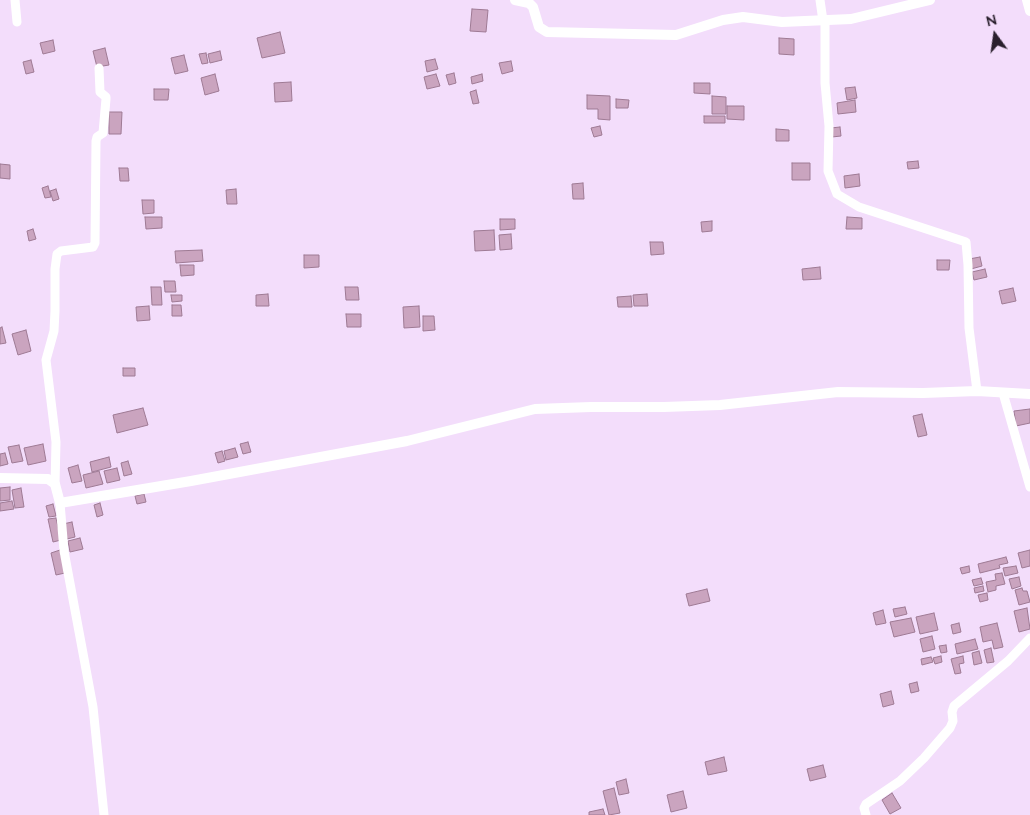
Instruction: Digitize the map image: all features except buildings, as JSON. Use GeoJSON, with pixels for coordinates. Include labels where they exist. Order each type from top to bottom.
{"type":"FeatureCollection","features":[{"type":"Feature","properties":{"kind":"street"},"geometry":{"type":"LineString","coordinates":[[15,0],[17,22]]}},
{"type":"Feature","properties":{"kind":"street"},"geometry":{"type":"LineString","coordinates":[[515,0],[529,2],[533,7],[539,27],[548,32],[676,35],[723,20],[743,17],[782,22],[852,19],[930,0]]}},
{"type":"Feature","properties":{"kind":"street"},"geometry":{"type":"LineString","coordinates":[[820,0],[824,21],[829,126],[828,171],[837,194],[859,207],[966,242],[968,328],[977,391]]}},
{"type":"Feature","properties":{"kind":"street"},"geometry":{"type":"LineString","coordinates":[[1027,0],[1030,11]]}},
{"type":"Feature","properties":{"kind":"street"},"geometry":{"type":"LineString","coordinates":[[99,68],[100,92],[106,96],[106,99],[102,133],[97,137],[96,141],[95,243],[93,246],[61,251],[57,254],[54,331],[46,360],[56,442],[55,484],[60,503],[64,551],[93,707],[104,815]]}},
{"type":"Feature","properties":{"kind":"street"},"geometry":{"type":"LineString","coordinates":[[60,503],[407,441],[535,410],[590,407],[720,405],[838,392],[923,393],[977,391],[1030,394]]}},
{"type":"Feature","properties":{"kind":"street"},"geometry":{"type":"LineString","coordinates":[[1003,393],[1030,487]]}},
{"type":"Feature","properties":{"kind":"street"},"geometry":{"type":"LineString","coordinates":[[0,478],[41,478],[48,479],[55,484]]}},
{"type":"Feature","properties":{"kind":"street"},"geometry":{"type":"LineString","coordinates":[[866,815],[864,808],[866,804],[900,781],[924,758],[950,728],[953,721],[952,712],[954,706],[1008,661],[1030,638]]}}]}
